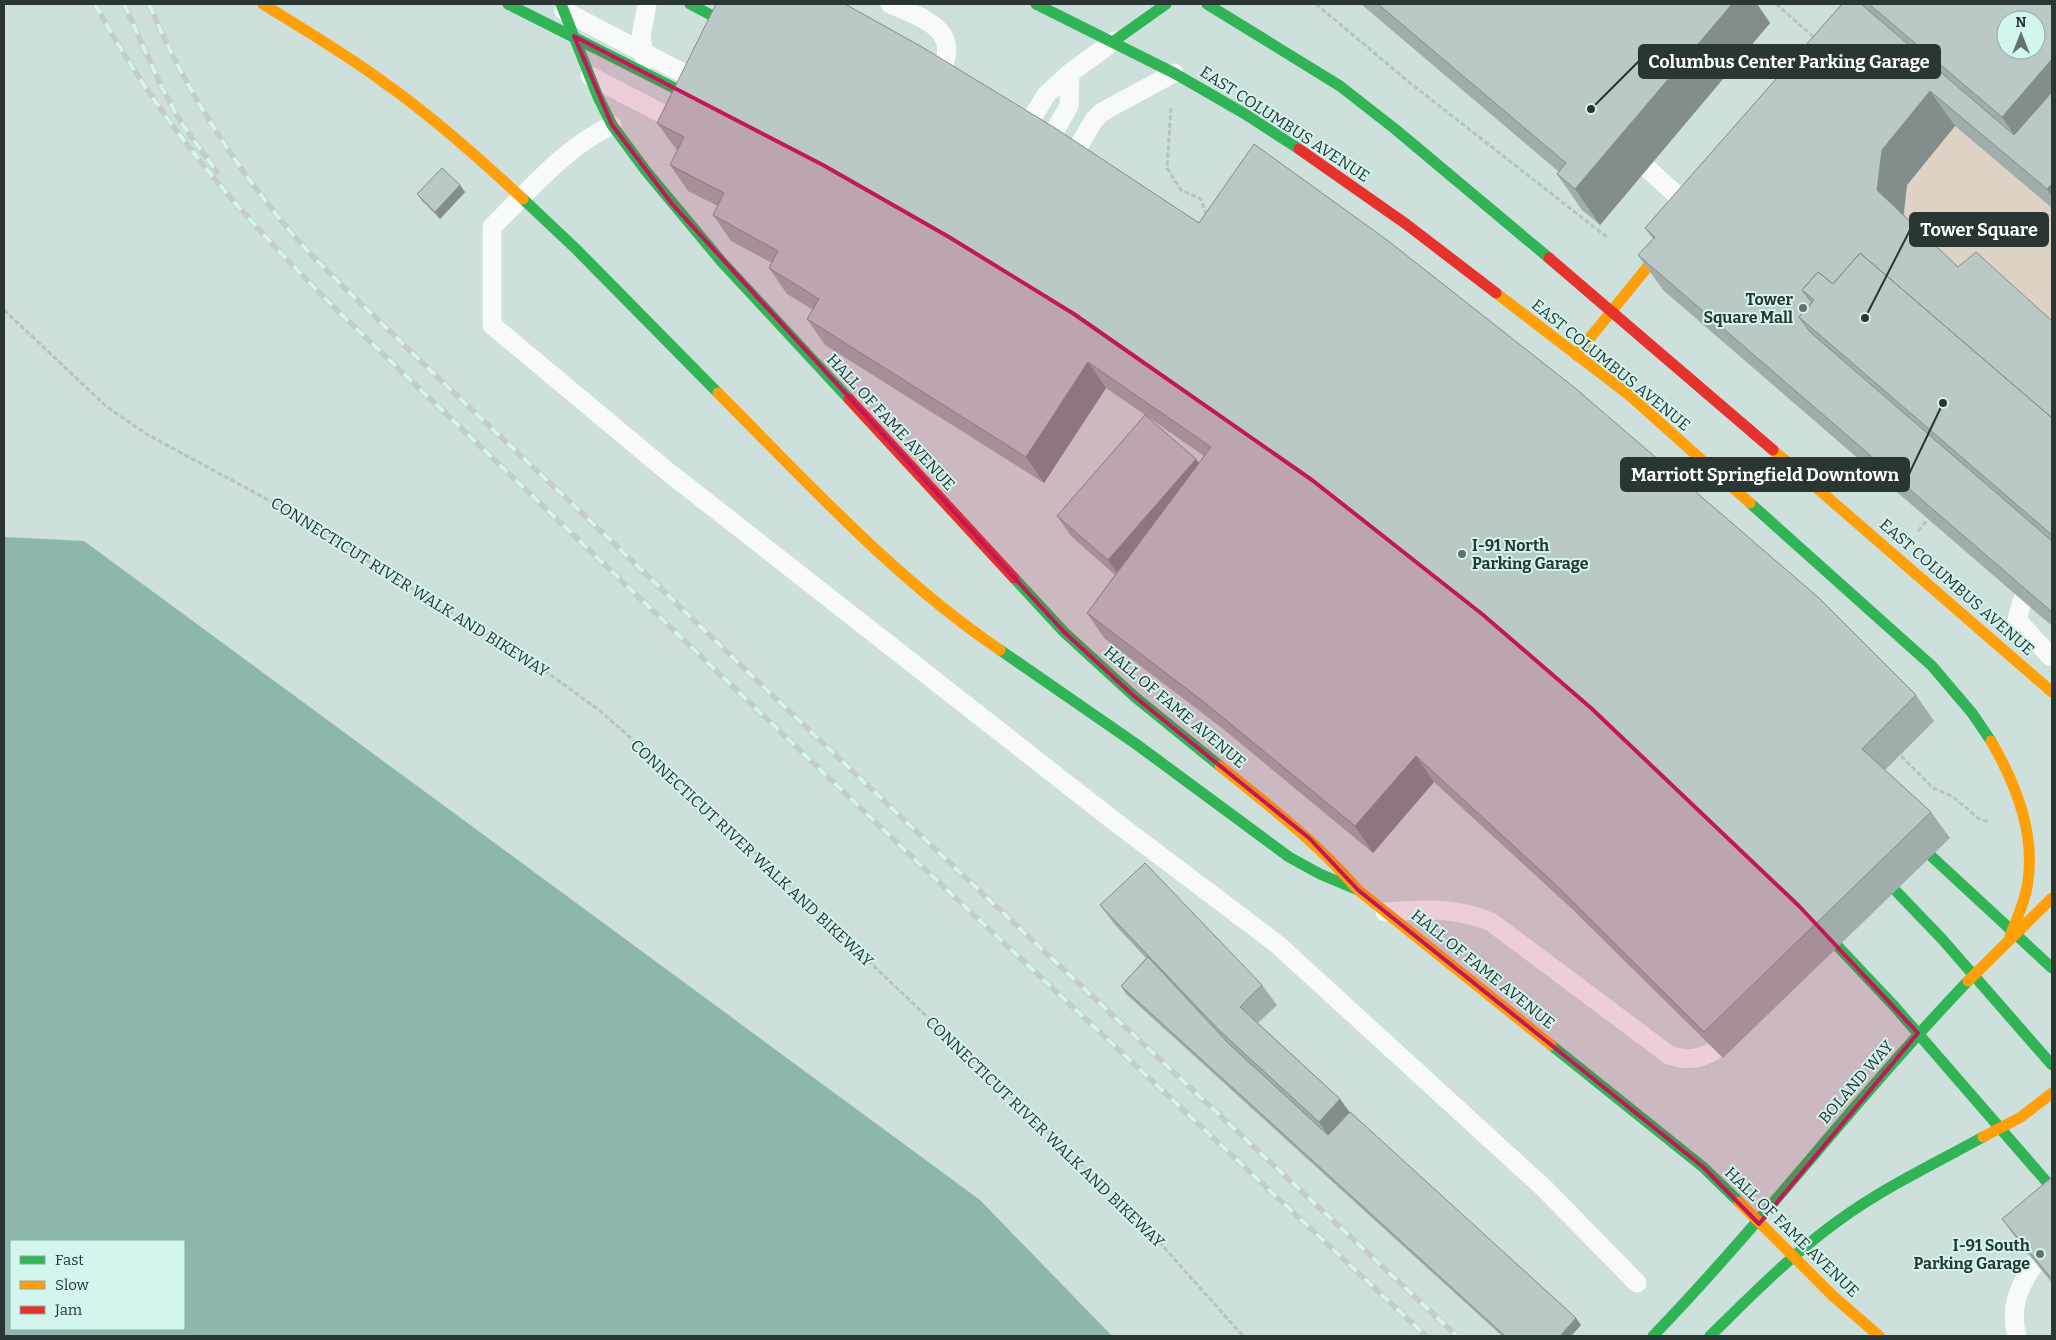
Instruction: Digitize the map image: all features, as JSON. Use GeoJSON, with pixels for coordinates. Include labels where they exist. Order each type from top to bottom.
{"type":"FeatureCollection","features":[{"type":"Feature","properties":{"kind":"main road"},"geometry":{"type":"LineString","coordinates":[[263,4],[380,79],[450,133],[527,202],[864,540],[942,608],[995,647],[1136,744],[1289,857],[1320,874],[1358,890]]}},
{"type":"Feature","properties":{"kind":"main road"},"geometry":{"type":"LineString","coordinates":[[508,4],[720,111]]}},
{"type":"Feature","properties":{"kind":"main road"},"geometry":{"type":"LineString","coordinates":[[690,4],[758,39]]}},
{"type":"Feature","properties":{"kind":"main road","name":"EAST COLUMBUS AVENUE"},"geometry":{"type":"LineString","coordinates":[[1036,4],[1114,41],[1245,114],[1328,168],[1450,257],[1629,396],[1918,653],[1973,712],[2002,757],[2024,818],[2028,843],[2026,886],[2010,936]]}},
{"type":"Feature","properties":{"kind":"main road"},"geometry":{"type":"LineString","coordinates":[[1114,41],[1166,4]]}},
{"type":"Feature","properties":{"kind":"main road","name":"EAST COLUMBUS AVENUE"},"geometry":{"type":"LineString","coordinates":[[1207,4],[1340,86],[1366,105],[1611,310],[2052,692]]}},
{"type":"Feature","properties":{"kind":"main road","name":"HALL OF FAME AVENUE"},"geometry":{"type":"LineString","coordinates":[[563,8],[612,125],[646,171],[721,261],[1044,612],[1135,697],[1309,838],[1358,890],[1703,1167],[1792,1257],[1879,1336]]}},
{"type":"Feature","properties":{"kind":"main road"},"geometry":{"type":"LineString","coordinates":[[1576,355],[1611,310],[1694,216]]}},
{"type":"Feature","properties":{"kind":"main road"},"geometry":{"type":"LineString","coordinates":[[1898,825],[2052,968]]}},
{"type":"Feature","properties":{"kind":"main road"},"geometry":{"type":"LineString","coordinates":[[1864,858],[1942,939],[2052,1065]]}},
{"type":"Feature","properties":{"kind":"main road","name":"BOLAND WAY"},"geometry":{"type":"LineString","coordinates":[[1653,1336],[1694,1295],[1759,1224],[1842,1122],[1918,1034],[2010,936],[2052,898]]}},
{"type":"Feature","properties":{"kind":"main road"},"geometry":{"type":"LineString","coordinates":[[1806,913],[1895,1007],[2052,1188]]}},
{"type":"Feature","properties":{"kind":"main road"},"geometry":{"type":"LineString","coordinates":[[1710,1336],[1792,1257],[1863,1204],[2020,1117],[2052,1093]]}},
{"type":"Feature","properties":{"kind":"lane"},"geometry":{"type":"LineString","coordinates":[[648,4],[641,37],[650,75],[661,92],[675,107],[692,116]]}},
{"type":"Feature","properties":{"kind":"lane"},"geometry":{"type":"LineString","coordinates":[[890,4],[939,28],[946,44],[946,54],[940,73]]}},
{"type":"Feature","properties":{"kind":"lane"},"geometry":{"type":"LineString","coordinates":[[563,8],[707,86]]}},
{"type":"Feature","properties":{"kind":"lane"},"geometry":{"type":"LineString","coordinates":[[1028,126],[1046,95],[1070,73],[1114,41]]}},
{"type":"Feature","properties":{"kind":"lane"},"geometry":{"type":"LineString","coordinates":[[577,44],[692,116]]}},
{"type":"Feature","properties":{"kind":"lane"},"geometry":{"type":"LineString","coordinates":[[1050,139],[1069,106],[1070,73]]}},
{"type":"Feature","properties":{"kind":"lane"},"geometry":{"type":"LineString","coordinates":[[1074,154],[1094,120],[1102,112],[1174,73]]}},
{"type":"Feature","properties":{"kind":"lane"},"geometry":{"type":"LineString","coordinates":[[590,76],[692,116]]}},
{"type":"Feature","properties":{"kind":"lane"},"geometry":{"type":"LineString","coordinates":[[612,125],[591,135],[571,149],[492,227],[492,325],[675,477],[1114,821],[1277,944],[1545,1189],[1637,1283]]}},
{"type":"Feature","properties":{"kind":"lane"},"geometry":{"type":"LineString","coordinates":[[1648,168],[1694,216]]}},
{"type":"Feature","properties":{"kind":"lane"},"geometry":{"type":"LineString","coordinates":[[2022,602],[2017,620],[2051,654],[2030,673]]}},
{"type":"Feature","properties":{"kind":"lane"},"geometry":{"type":"LineString","coordinates":[[1385,912],[1439,909],[1473,914],[1491,922],[1669,1055],[1683,1059],[1697,1058],[1715,1050]]}},
{"type":"Feature","properties":{"kind":"lane"},"geometry":{"type":"LineString","coordinates":[[2017,1336],[2014,1324],[2014,1302],[2023,1281],[2035,1263]]}},
{"type":"Feature","properties":{"kind":"path"},"geometry":{"type":"LineString","coordinates":[[1316,4],[1410,83],[1608,238]]}},
{"type":"Feature","properties":{"kind":"path"},"geometry":{"type":"LineString","coordinates":[[1776,4],[1819,41]]}},
{"type":"Feature","properties":{"kind":"path"},"geometry":{"type":"LineString","coordinates":[[1747,50],[1800,64]]}},
{"type":"Feature","properties":{"kind":"path","name":"CONNECTICUT RIVER WALK AND BIKEWAY"},"geometry":{"type":"LineString","coordinates":[[4,310],[107,407],[169,448],[272,501],[330,535],[390,576],[523,655],[599,710],[691,791],[1083,1166],[1161,1244],[1243,1336]]}},
{"type":"Feature","properties":{"kind":"path"},"geometry":{"type":"LineString","coordinates":[[1905,748],[1900,756],[1934,788]]}},
{"type":"Feature","properties":{"kind":"highlighted area"},"geometry":{"type":"Polygon","coordinates":[[[574,36],[823,165],[949,237],[1074,314],[1312,480],[1482,614],[1591,708],[1799,906],[1918,1033],[1759,1224],[1703,1167],[1358,890],[1309,838],[1135,697],[1064,632],[672,204],[612,125],[574,36]]]}},
{"type":"Feature","properties":{"kind":"shaded area"},"geometry":{"type":"Polygon","coordinates":[[[1955,126],[2052,208],[2052,334],[1983,302],[1902,225],[1907,185],[1955,126]]]}},
{"type":"Feature","properties":{"kind":"shaded area"},"geometry":{"type":"Polygon","coordinates":[[[4,537],[84,541],[980,1200],[1112,1336],[4,1336],[4,537]]]}},
{"type":"Feature","properties":{"kind":"building","name":"I-91 North Parking Garage"},"geometry":{"type":"Polygon","coordinates":[[[716,4],[845,4],[922,47],[1055,128],[1199,223],[1254,144],[1387,240],[1575,388],[1819,598],[1916,695],[1862,749],[1931,812],[1704,1032],[1554,883],[1416,756],[1355,826],[1204,702],[1087,613],[1211,447],[1088,362],[1026,457],[807,319],[819,299],[769,268],[778,251],[713,215],[724,193],[670,165],[684,137],[657,123],[716,4]]]}},
{"type":"Feature","properties":{"kind":"building"},"geometry":{"type":"Polygon","coordinates":[[[1378,4],[1732,4],[1575,189],[1557,174],[1566,163],[1378,4]]]}},
{"type":"Feature","properties":{"kind":"building"},"geometry":{"type":"Polygon","coordinates":[[[1842,4],[1861,4],[2014,135],[2052,92],[2052,184],[2047,189],[1930,91],[1882,150],[1877,190],[1958,267],[1976,252],[2052,321],[2052,418],[1860,253],[1833,284],[1818,272],[1802,290],[1812,303],[1799,317],[1810,332],[2052,541],[2052,612],[1638,255],[1655,237],[1645,228],[1842,4]]]}},
{"type":"Feature","properties":{"kind":"building"},"geometry":{"type":"Polygon","coordinates":[[[1869,4],[2052,4],[2052,59],[2002,117],[1869,4]]]}},
{"type":"Feature","properties":{"kind":"building"},"geometry":{"type":"Polygon","coordinates":[[[442,168],[460,185],[435,212],[417,194],[442,168]]]}},
{"type":"Feature","properties":{"kind":"building"},"geometry":{"type":"Polygon","coordinates":[[[1860,253],[2052,418],[2052,535],[1799,317],[1814,300],[1802,290],[1818,272],[1833,284],[1860,253]]]}},
{"type":"Feature","properties":{"kind":"building"},"geometry":{"type":"Polygon","coordinates":[[[1145,415],[1196,459],[1108,560],[1057,516],[1145,415]]]}},
{"type":"Feature","properties":{"kind":"building"},"geometry":{"type":"Polygon","coordinates":[[[1145,863],[1262,985],[1240,1007],[1340,1099],[1319,1122],[1219,1030],[1100,905],[1145,863]]]}},
{"type":"Feature","properties":{"kind":"building"},"geometry":{"type":"Polygon","coordinates":[[[1148,957],[1228,1043],[1328,1135],[1350,1112],[1576,1318],[1560,1336],[1505,1336],[1121,986],[1148,957]]]}},
{"type":"Feature","properties":{"kind":"building"},"geometry":{"type":"Polygon","coordinates":[[[2052,1177],[2052,1279],[2002,1219],[2052,1177]]]}},
{"type":"Feature","properties":{"kind":"railway"},"geometry":{"type":"LineString","coordinates":[[95,4],[120,48],[176,130],[238,206],[305,278],[929,873],[1426,1336]]}},
{"type":"Feature","properties":{"kind":"railway"},"geometry":{"type":"LineString","coordinates":[[124,4],[162,88],[182,124],[217,172]]}},
{"type":"Feature","properties":{"kind":"railway"},"geometry":{"type":"LineString","coordinates":[[149,4],[194,96],[231,153],[293,235],[345,289],[936,850],[1457,1336]]}},
{"type":"Feature","properties":{"kind":"traffic: fast"},"geometry":{"type":"LineString","coordinates":[[508,4],[708,105]]}},
{"type":"Feature","properties":{"kind":"traffic: fast"},"geometry":{"type":"LineString","coordinates":[[561,4],[598,97],[612,125],[646,171],[721,261],[849,399]]}},
{"type":"Feature","properties":{"kind":"traffic: fast"},"geometry":{"type":"LineString","coordinates":[[690,4],[743,32]]}},
{"type":"Feature","properties":{"kind":"traffic: fast"},"geometry":{"type":"LineString","coordinates":[[1036,4],[1174,73],[1245,114],[1299,149]]}},
{"type":"Feature","properties":{"kind":"traffic: fast"},"geometry":{"type":"LineString","coordinates":[[1114,41],[1166,4]]}},
{"type":"Feature","properties":{"kind":"traffic: fast"},"geometry":{"type":"LineString","coordinates":[[1207,4],[1340,86],[1395,129],[1549,258]]}},
{"type":"Feature","properties":{"kind":"traffic: fast"},"geometry":{"type":"LineString","coordinates":[[523,199],[576,249],[718,393]]}},
{"type":"Feature","properties":{"kind":"traffic: fast"},"geometry":{"type":"LineString","coordinates":[[1750,503],[1932,666],[1972,713],[1991,741]]}},
{"type":"Feature","properties":{"kind":"traffic: fast"},"geometry":{"type":"LineString","coordinates":[[1014,578],[1064,632],[1135,697],[1220,766]]}},
{"type":"Feature","properties":{"kind":"traffic: fast"},"geometry":{"type":"LineString","coordinates":[[1000,650],[1136,744],[1289,857],[1320,874],[1358,890]]}},
{"type":"Feature","properties":{"kind":"traffic: fast"},"geometry":{"type":"LineString","coordinates":[[1903,830],[2052,968]]}},
{"type":"Feature","properties":{"kind":"traffic: fast"},"geometry":{"type":"LineString","coordinates":[[1870,864],[1942,939],[2052,1065]]}},
{"type":"Feature","properties":{"kind":"traffic: fast"},"geometry":{"type":"LineString","coordinates":[[1812,919],[1895,1007],[2052,1188]]}},
{"type":"Feature","properties":{"kind":"traffic: fast"},"geometry":{"type":"LineString","coordinates":[[1653,1336],[1694,1293],[1888,1069],[1968,981]]}},
{"type":"Feature","properties":{"kind":"traffic: fast"},"geometry":{"type":"LineString","coordinates":[[1551,1045],[1703,1167],[1739,1202]]}},
{"type":"Feature","properties":{"kind":"traffic: fast"},"geometry":{"type":"LineString","coordinates":[[1710,1336],[1788,1262],[1838,1221],[1891,1187],[1983,1137]]}},
{"type":"Feature","properties":{"kind":"traffic: slow"},"geometry":{"type":"LineString","coordinates":[[263,4],[338,51],[401,94],[454,137],[523,199]]}},
{"type":"Feature","properties":{"kind":"traffic: slow"},"geometry":{"type":"LineString","coordinates":[[1576,355],[1671,238]]}},
{"type":"Feature","properties":{"kind":"traffic: slow"},"geometry":{"type":"LineString","coordinates":[[1496,293],[1629,395],[1750,503]]}},
{"type":"Feature","properties":{"kind":"traffic: slow"},"geometry":{"type":"LineString","coordinates":[[718,393],[819,495],[888,561],[961,622],[1000,650]]}},
{"type":"Feature","properties":{"kind":"traffic: slow"},"geometry":{"type":"LineString","coordinates":[[1773,450],[2052,692]]}},
{"type":"Feature","properties":{"kind":"traffic: slow"},"geometry":{"type":"LineString","coordinates":[[1991,741],[2017,795],[2023,814],[2029,852],[2026,892],[2010,936]]}},
{"type":"Feature","properties":{"kind":"traffic: slow"},"geometry":{"type":"LineString","coordinates":[[1220,766],[1309,840],[1358,890],[1551,1045]]}},
{"type":"Feature","properties":{"kind":"traffic: slow"},"geometry":{"type":"LineString","coordinates":[[1968,981],[2052,898]]}},
{"type":"Feature","properties":{"kind":"traffic: slow"},"geometry":{"type":"LineString","coordinates":[[1983,1137],[2021,1117],[2052,1093]]}},
{"type":"Feature","properties":{"kind":"traffic: slow"},"geometry":{"type":"LineString","coordinates":[[1739,1202],[1833,1296],[1879,1336]]}},
{"type":"Feature","properties":{"kind":"traffic: jam"},"geometry":{"type":"LineString","coordinates":[[1299,149],[1406,224],[1496,293]]}},
{"type":"Feature","properties":{"kind":"traffic: jam"},"geometry":{"type":"LineString","coordinates":[[1549,258],[1773,450]]}},
{"type":"Feature","properties":{"kind":"traffic: jam"},"geometry":{"type":"LineString","coordinates":[[849,399],[1014,578]]}},
{"type":"Feature","properties":{"kind":"place","name":"Columbus Center Parking Garage"},"geometry":{"type":"Point","coordinates":[1591,109]}},
{"type":"Feature","properties":{"kind":"place","name":"Tower Square Mall"},"geometry":{"type":"Point","coordinates":[1803,308]}},
{"type":"Feature","properties":{"kind":"place","name":"Tower Square"},"geometry":{"type":"Point","coordinates":[1865,318]}},
{"type":"Feature","properties":{"kind":"place","name":"Marriott Springfield Downtown"},"geometry":{"type":"Point","coordinates":[1943,403]}},
{"type":"Feature","properties":{"kind":"place","name":"I-91 North Parking Garage"},"geometry":{"type":"Point","coordinates":[1462,554]}},
{"type":"Feature","properties":{"kind":"place","name":"I-91 South Parking Garage"},"geometry":{"type":"Point","coordinates":[2040,1254]}}]}
